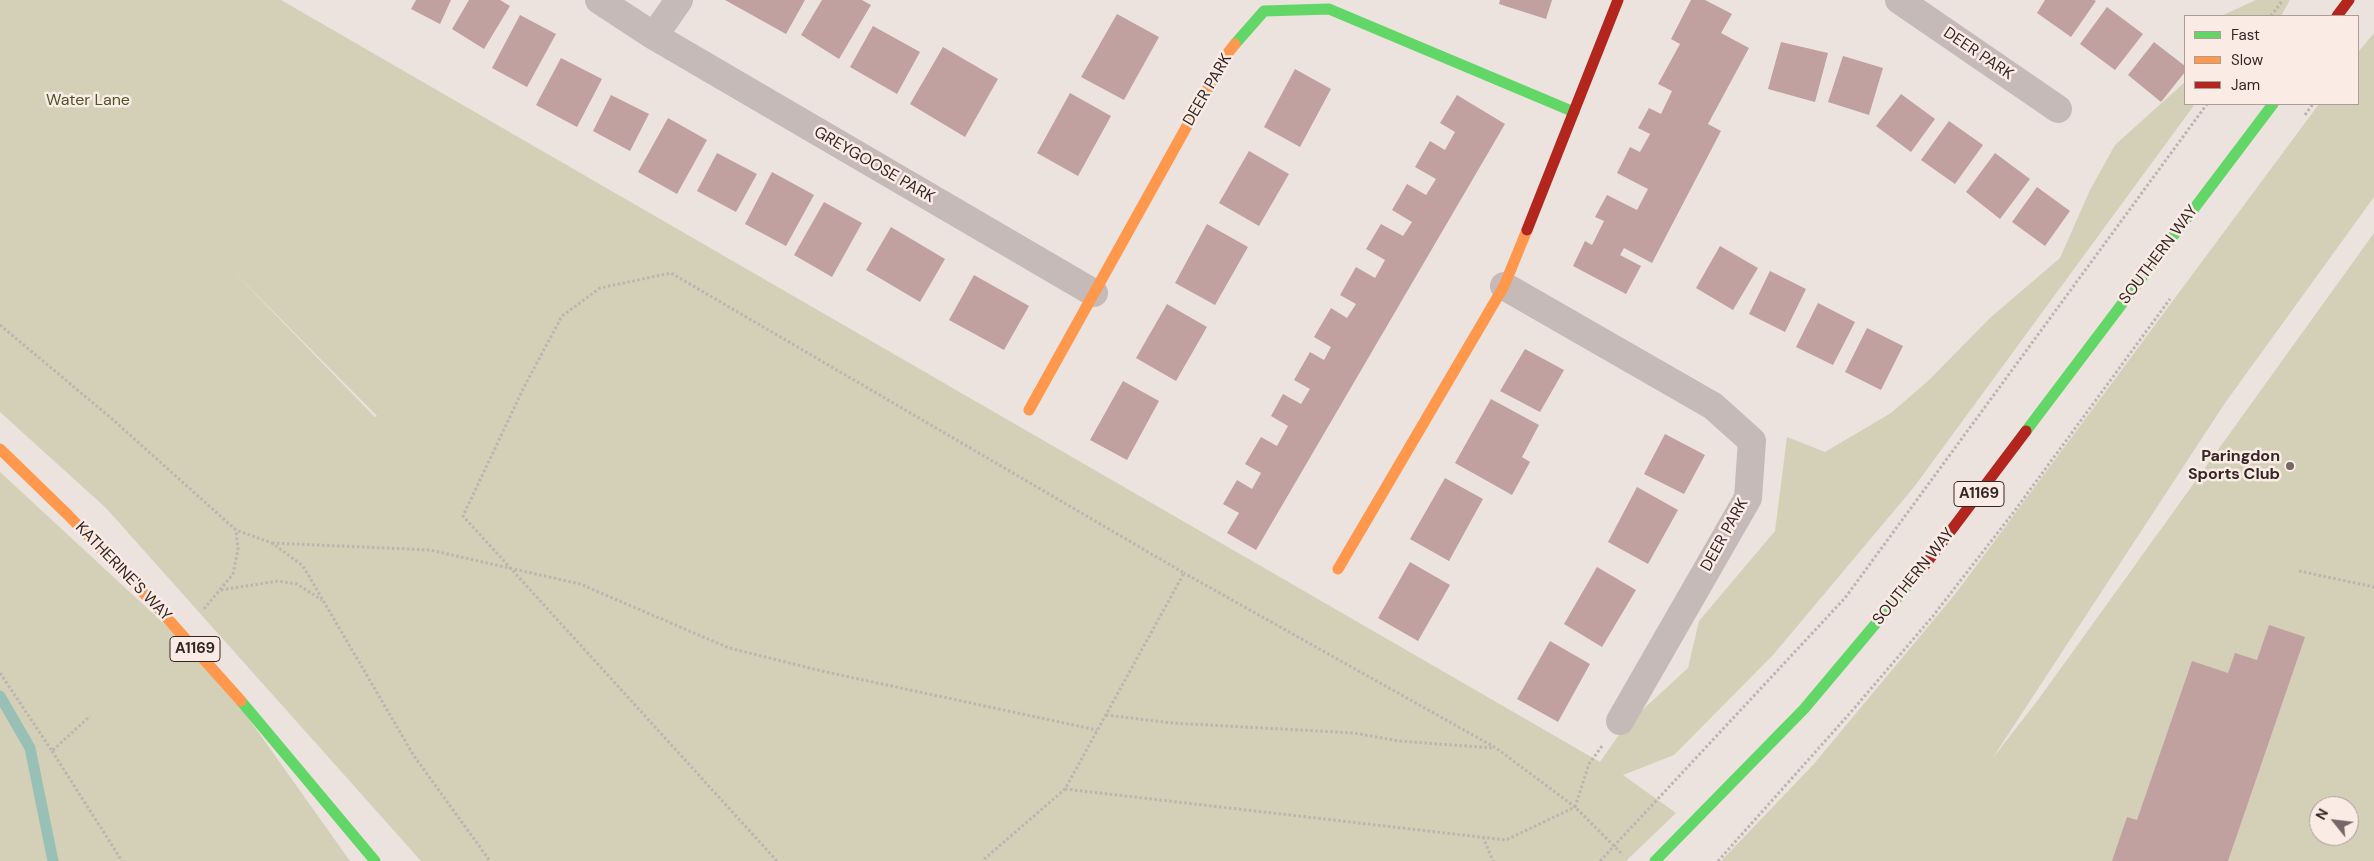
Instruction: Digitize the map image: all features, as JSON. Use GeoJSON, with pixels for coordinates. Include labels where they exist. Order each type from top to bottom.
{"type":"FeatureCollection","features":[{"type":"Feature","properties":{"kind":"main road"},"geometry":{"type":"LineString","coordinates":[[1338,569],[1504,286],[1618,0]]}},
{"type":"Feature","properties":{"kind":"main road"},"geometry":{"type":"LineString","coordinates":[[2338,15],[2349,0]]}},
{"type":"Feature","properties":{"kind":"main road","name":"DEER PARK"},"geometry":{"type":"LineString","coordinates":[[1029,410],[1227,54],[1264,11],[1328,9],[1574,112]]}},
{"type":"Feature","properties":{"kind":"main road","name":"SOUTHERN WAY"},"geometry":{"type":"LineString","coordinates":[[1655,861],[1804,709],[1910,585],[2272,105]]}},
{"type":"Feature","properties":{"kind":"main road","name":"KATHERINE'S WAY"},"geometry":{"type":"LineString","coordinates":[[0,449],[68,515],[158,608],[230,688],[375,861]]}},
{"type":"Feature","properties":{"kind":"street","name":"GREYGOOSE PARK"},"geometry":{"type":"LineString","coordinates":[[598,0],[654,36],[1094,293]]}},
{"type":"Feature","properties":{"kind":"street"},"geometry":{"type":"LineString","coordinates":[[654,36],[679,0]]}},
{"type":"Feature","properties":{"kind":"street","name":"DEER PARK"},"geometry":{"type":"LineString","coordinates":[[1899,0],[2058,109]]}},
{"type":"Feature","properties":{"kind":"street","name":"DEER PARK"},"geometry":{"type":"LineString","coordinates":[[1504,286],[1713,406],[1752,441],[1748,498],[1620,721]]}},
{"type":"Feature","properties":{"kind":"path"},"geometry":{"type":"LineString","coordinates":[[2272,15],[2283,0]]}},
{"type":"Feature","properties":{"kind":"path"},"geometry":{"type":"LineString","coordinates":[[1600,861],[1845,598],[2206,105]]}},
{"type":"Feature","properties":{"kind":"path"},"geometry":{"type":"LineString","coordinates":[[777,861],[463,516],[524,387],[562,316],[600,288],[671,273],[1184,573],[1496,748],[1574,807],[1615,847]]}},
{"type":"Feature","properties":{"kind":"path"},"geometry":{"type":"LineString","coordinates":[[0,325],[111,418],[236,530],[272,543],[430,550],[508,567],[580,584],[729,648],[826,672],[1097,730]]}},
{"type":"Feature","properties":{"kind":"path"},"geometry":{"type":"LineString","coordinates":[[204,609],[233,574],[238,549],[236,530]]}},
{"type":"Feature","properties":{"kind":"path"},"geometry":{"type":"LineString","coordinates":[[272,543],[302,566],[414,756],[490,861]]}},
{"type":"Feature","properties":{"kind":"path"},"geometry":{"type":"LineString","coordinates":[[2299,571],[2374,587]]}},
{"type":"Feature","properties":{"kind":"path"},"geometry":{"type":"LineString","coordinates":[[982,861],[1065,789],[1184,573]]}},
{"type":"Feature","properties":{"kind":"path"},"geometry":{"type":"LineString","coordinates":[[221,590],[278,581],[297,584],[323,601]]}},
{"type":"Feature","properties":{"kind":"path"},"geometry":{"type":"LineString","coordinates":[[0,673],[122,861]]}},
{"type":"Feature","properties":{"kind":"path"},"geometry":{"type":"LineString","coordinates":[[1106,715],[1172,723],[1354,733],[1399,741],[1496,748]]}},
{"type":"Feature","properties":{"kind":"path"},"geometry":{"type":"LineString","coordinates":[[52,752],[90,716]]}},
{"type":"Feature","properties":{"kind":"path"},"geometry":{"type":"LineString","coordinates":[[1065,789],[1506,840],[1574,807],[1589,764],[1620,721]]}},
{"type":"Feature","properties":{"kind":"path"},"geometry":{"type":"LineString","coordinates":[[1483,837],[1493,861]]}},
{"type":"Feature","properties":{"kind":"green space","name":"Water Lane"},"geometry":{"type":"Polygon","coordinates":[[[0,0],[281,0],[1600,762],[1625,726],[1688,668],[1699,621],[1775,531],[1787,437],[1825,452],[1891,413],[1928,381],[1990,318],[2060,258],[2090,190],[2115,145],[2184,83],[2184,105],[2194,105],[1914,487],[1773,655],[1674,755],[1623,775],[1676,813],[1626,861],[421,861],[106,508],[0,412],[0,0]],[[227,265],[375,417],[377,416],[227,265]]]}},
{"type":"Feature","properties":{"kind":"green space"},"geometry":{"type":"Polygon","coordinates":[[[2256,0],[2290,0],[2282,15],[2223,15],[2256,0]]]}},
{"type":"Feature","properties":{"kind":"green space"},"geometry":{"type":"Polygon","coordinates":[[[2374,33],[2374,197],[2225,403],[1992,759],[2038,700],[2374,233],[2374,861],[1721,861],[1813,765],[1956,593],[2318,105],[2359,105],[2359,51],[2374,33]]]}},
{"type":"Feature","properties":{"kind":"green space"},"geometry":{"type":"Polygon","coordinates":[[[0,472],[214,670],[350,861],[0,861],[0,472]]]}},
{"type":"Feature","properties":{"kind":"building"},"geometry":{"type":"Polygon","coordinates":[[[416,0],[451,0],[440,24],[411,9],[416,0]]]}},
{"type":"Feature","properties":{"kind":"building"},"geometry":{"type":"Polygon","coordinates":[[[469,0],[500,0],[510,6],[484,49],[452,29],[469,0]]]}},
{"type":"Feature","properties":{"kind":"building"},"geometry":{"type":"Polygon","coordinates":[[[725,0],[805,0],[786,34],[725,0]]]}},
{"type":"Feature","properties":{"kind":"building"},"geometry":{"type":"Polygon","coordinates":[[[822,0],[862,0],[871,5],[839,59],[801,35],[822,0]]]}},
{"type":"Feature","properties":{"kind":"building"},"geometry":{"type":"Polygon","coordinates":[[[1500,0],[1552,0],[1546,19],[1499,4],[1500,0]]]}},
{"type":"Feature","properties":{"kind":"building"},"geometry":{"type":"Polygon","coordinates":[[[1691,0],[1705,0],[1732,14],[1721,33],[1749,48],[1708,124],[1721,131],[1652,263],[1624,248],[1620,255],[1641,266],[1626,294],[1573,266],[1585,241],[1592,245],[1604,221],[1595,217],[1607,195],[1637,210],[1648,189],[1617,173],[1630,147],[1640,152],[1650,134],[1638,128],[1649,108],[1661,114],[1672,91],[1658,84],[1680,44],[1671,39],[1691,0]]]}},
{"type":"Feature","properties":{"kind":"building"},"geometry":{"type":"Polygon","coordinates":[[[2045,0],[2096,1],[2071,37],[2037,13],[2045,0]]]}},
{"type":"Feature","properties":{"kind":"building"},"geometry":{"type":"Polygon","coordinates":[[[2107,7],[2143,34],[2115,70],[2080,44],[2107,7]]]}},
{"type":"Feature","properties":{"kind":"building"},"geometry":{"type":"Polygon","coordinates":[[[1117,14],[1159,37],[1124,100],[1081,77],[1117,14]]]}},
{"type":"Feature","properties":{"kind":"building"},"geometry":{"type":"Polygon","coordinates":[[[520,15],[556,34],[527,87],[492,68],[520,15]]]}},
{"type":"Feature","properties":{"kind":"building"},"geometry":{"type":"Polygon","coordinates":[[[873,26],[920,52],[897,94],[850,67],[873,26]]]}},
{"type":"Feature","properties":{"kind":"building"},"geometry":{"type":"Polygon","coordinates":[[[1781,42],[1828,53],[1815,102],[1768,89],[1781,42]]]}},
{"type":"Feature","properties":{"kind":"building"},"geometry":{"type":"Polygon","coordinates":[[[2154,42],[2184,65],[2184,73],[2161,102],[2128,75],[2154,42]]]}},
{"type":"Feature","properties":{"kind":"building"},"geometry":{"type":"Polygon","coordinates":[[[943,47],[998,79],[965,137],[910,104],[943,47]]]}},
{"type":"Feature","properties":{"kind":"building"},"geometry":{"type":"Polygon","coordinates":[[[1843,56],[1883,68],[1869,115],[1828,102],[1843,56]]]}},
{"type":"Feature","properties":{"kind":"building"},"geometry":{"type":"Polygon","coordinates":[[[561,58],[602,79],[577,127],[536,105],[561,58]]]}},
{"type":"Feature","properties":{"kind":"building"},"geometry":{"type":"Polygon","coordinates":[[[1295,69],[1331,89],[1300,147],[1264,127],[1295,69]]]}},
{"type":"Feature","properties":{"kind":"building"},"geometry":{"type":"Polygon","coordinates":[[[1070,93],[1111,116],[1078,176],[1037,153],[1070,93]]]}},
{"type":"Feature","properties":{"kind":"building"},"geometry":{"type":"Polygon","coordinates":[[[1901,94],[1935,119],[1911,152],[1876,126],[1901,94]]]}},
{"type":"Feature","properties":{"kind":"building"},"geometry":{"type":"Polygon","coordinates":[[[611,95],[649,114],[630,151],[593,131],[611,95]]]}},
{"type":"Feature","properties":{"kind":"building"},"geometry":{"type":"Polygon","coordinates":[[[1457,95],[1505,124],[1256,550],[1227,533],[1239,513],[1223,504],[1237,480],[1252,489],[1261,473],[1245,464],[1261,437],[1277,446],[1288,426],[1271,416],[1283,394],[1301,404],[1310,389],[1294,380],[1310,352],[1324,360],[1331,347],[1314,337],[1331,308],[1347,318],[1356,304],[1340,295],[1356,267],[1375,278],[1385,260],[1366,249],[1381,224],[1403,236],[1412,222],[1392,210],[1407,184],[1426,195],[1436,179],[1415,167],[1430,141],[1445,150],[1455,132],[1440,123],[1457,95]]]}},
{"type":"Feature","properties":{"kind":"building"},"geometry":{"type":"Polygon","coordinates":[[[668,118],[707,140],[677,194],[638,172],[668,118]]]}},
{"type":"Feature","properties":{"kind":"building"},"geometry":{"type":"Polygon","coordinates":[[[1949,121],[1983,145],[1955,184],[1921,160],[1949,121]]]}},
{"type":"Feature","properties":{"kind":"building"},"geometry":{"type":"Polygon","coordinates":[[[1249,151],[1289,174],[1259,226],[1219,203],[1249,151]]]}},
{"type":"Feature","properties":{"kind":"building"},"geometry":{"type":"Polygon","coordinates":[[[717,153],[757,174],[736,212],[697,191],[717,153]]]}},
{"type":"Feature","properties":{"kind":"building"},"geometry":{"type":"Polygon","coordinates":[[[1995,153],[2030,179],[2000,219],[1966,192],[1995,153]]]}},
{"type":"Feature","properties":{"kind":"building"},"geometry":{"type":"Polygon","coordinates":[[[772,172],[814,195],[786,246],[745,224],[772,172]]]}},
{"type":"Feature","properties":{"kind":"building"},"geometry":{"type":"Polygon","coordinates":[[[2037,187],[2070,211],[2045,246],[2012,222],[2037,187]]]}},
{"type":"Feature","properties":{"kind":"building"},"geometry":{"type":"Polygon","coordinates":[[[824,202],[862,223],[832,277],[794,255],[824,202]]]}},
{"type":"Feature","properties":{"kind":"building"},"geometry":{"type":"Polygon","coordinates":[[[1207,224],[1248,247],[1215,305],[1175,283],[1207,224]]]}},
{"type":"Feature","properties":{"kind":"building"},"geometry":{"type":"Polygon","coordinates":[[[891,227],[945,259],[920,302],[866,270],[891,227]]]}},
{"type":"Feature","properties":{"kind":"building"},"geometry":{"type":"Polygon","coordinates":[[[1720,246],[1758,268],[1733,310],[1696,288],[1720,246]]]}},
{"type":"Feature","properties":{"kind":"building"},"geometry":{"type":"Polygon","coordinates":[[[1770,271],[1806,289],[1785,332],[1749,314],[1770,271]]]}},
{"type":"Feature","properties":{"kind":"building"},"geometry":{"type":"Polygon","coordinates":[[[974,275],[1029,306],[1004,350],[949,320],[974,275]]]}},
{"type":"Feature","properties":{"kind":"building"},"geometry":{"type":"Polygon","coordinates":[[[1818,303],[1855,322],[1833,365],[1796,347],[1818,303]]]}},
{"type":"Feature","properties":{"kind":"building"},"geometry":{"type":"Polygon","coordinates":[[[1167,304],[1207,327],[1176,381],[1136,358],[1167,304]]]}},
{"type":"Feature","properties":{"kind":"building"},"geometry":{"type":"Polygon","coordinates":[[[1867,328],[1903,346],[1881,390],[1845,372],[1867,328]]]}},
{"type":"Feature","properties":{"kind":"building"},"geometry":{"type":"Polygon","coordinates":[[[1525,349],[1564,370],[1540,412],[1500,391],[1525,349]]]}},
{"type":"Feature","properties":{"kind":"building"},"geometry":{"type":"Polygon","coordinates":[[[1123,381],[1159,401],[1127,460],[1090,440],[1123,381]]]}},
{"type":"Feature","properties":{"kind":"building"},"geometry":{"type":"Polygon","coordinates":[[[1491,399],[1539,425],[1522,457],[1530,462],[1512,495],[1455,463],[1491,399]]]}},
{"type":"Feature","properties":{"kind":"building"},"geometry":{"type":"Polygon","coordinates":[[[1665,434],[1705,455],[1684,494],[1644,474],[1665,434]]]}},
{"type":"Feature","properties":{"kind":"building"},"geometry":{"type":"Polygon","coordinates":[[[1445,478],[1483,499],[1449,561],[1410,539],[1445,478]]]}},
{"type":"Feature","properties":{"kind":"building"},"geometry":{"type":"Polygon","coordinates":[[[1637,487],[1678,510],[1648,564],[1608,542],[1637,487]]]}},
{"type":"Feature","properties":{"kind":"building"},"geometry":{"type":"Polygon","coordinates":[[[1410,562],[1450,585],[1418,641],[1378,618],[1410,562]]]}},
{"type":"Feature","properties":{"kind":"building"},"geometry":{"type":"Polygon","coordinates":[[[1597,567],[1636,590],[1602,647],[1564,624],[1597,567]]]}},
{"type":"Feature","properties":{"kind":"building"},"geometry":{"type":"Polygon","coordinates":[[[2269,625],[2305,637],[2228,861],[2112,861],[2127,817],[2137,820],[2192,661],[2228,673],[2235,653],[2257,660],[2269,625]]]}},
{"type":"Feature","properties":{"kind":"building"},"geometry":{"type":"Polygon","coordinates":[[[1550,641],[1590,664],[1558,722],[1517,699],[1550,641]]]}},
{"type":"Feature","properties":{"kind":"waterway"},"geometry":{"type":"LineString","coordinates":[[0,696],[30,748],[53,861]]}},
{"type":"Feature","properties":{"kind":"traffic: fast"},"geometry":{"type":"LineString","coordinates":[[1235,44],[1264,11],[1329,9],[1574,112]]}},
{"type":"Feature","properties":{"kind":"traffic: fast"},"geometry":{"type":"LineString","coordinates":[[2026,431],[2272,105]]}},
{"type":"Feature","properties":{"kind":"traffic: fast"},"geometry":{"type":"LineString","coordinates":[[1655,861],[1804,709],[1925,565]]}},
{"type":"Feature","properties":{"kind":"traffic: fast"},"geometry":{"type":"LineString","coordinates":[[241,701],[375,861]]}},
{"type":"Feature","properties":{"kind":"traffic: slow"},"geometry":{"type":"LineString","coordinates":[[1029,410],[1227,54],[1235,44]]}},
{"type":"Feature","properties":{"kind":"traffic: slow"},"geometry":{"type":"LineString","coordinates":[[1338,569],[1504,286],[1527,230]]}},
{"type":"Feature","properties":{"kind":"traffic: slow"},"geometry":{"type":"LineString","coordinates":[[0,449],[68,515],[158,608],[241,701]]}},
{"type":"Feature","properties":{"kind":"traffic: jam"},"geometry":{"type":"LineString","coordinates":[[1527,230],[1618,0]]}},
{"type":"Feature","properties":{"kind":"traffic: jam"},"geometry":{"type":"LineString","coordinates":[[2338,15],[2349,0]]}},
{"type":"Feature","properties":{"kind":"traffic: jam"},"geometry":{"type":"LineString","coordinates":[[1925,565],[2026,431]]}},
{"type":"Feature","properties":{"kind":"place","name":"Paringdon Sports Club"},"geometry":{"type":"Point","coordinates":[2290,466]}}]}
